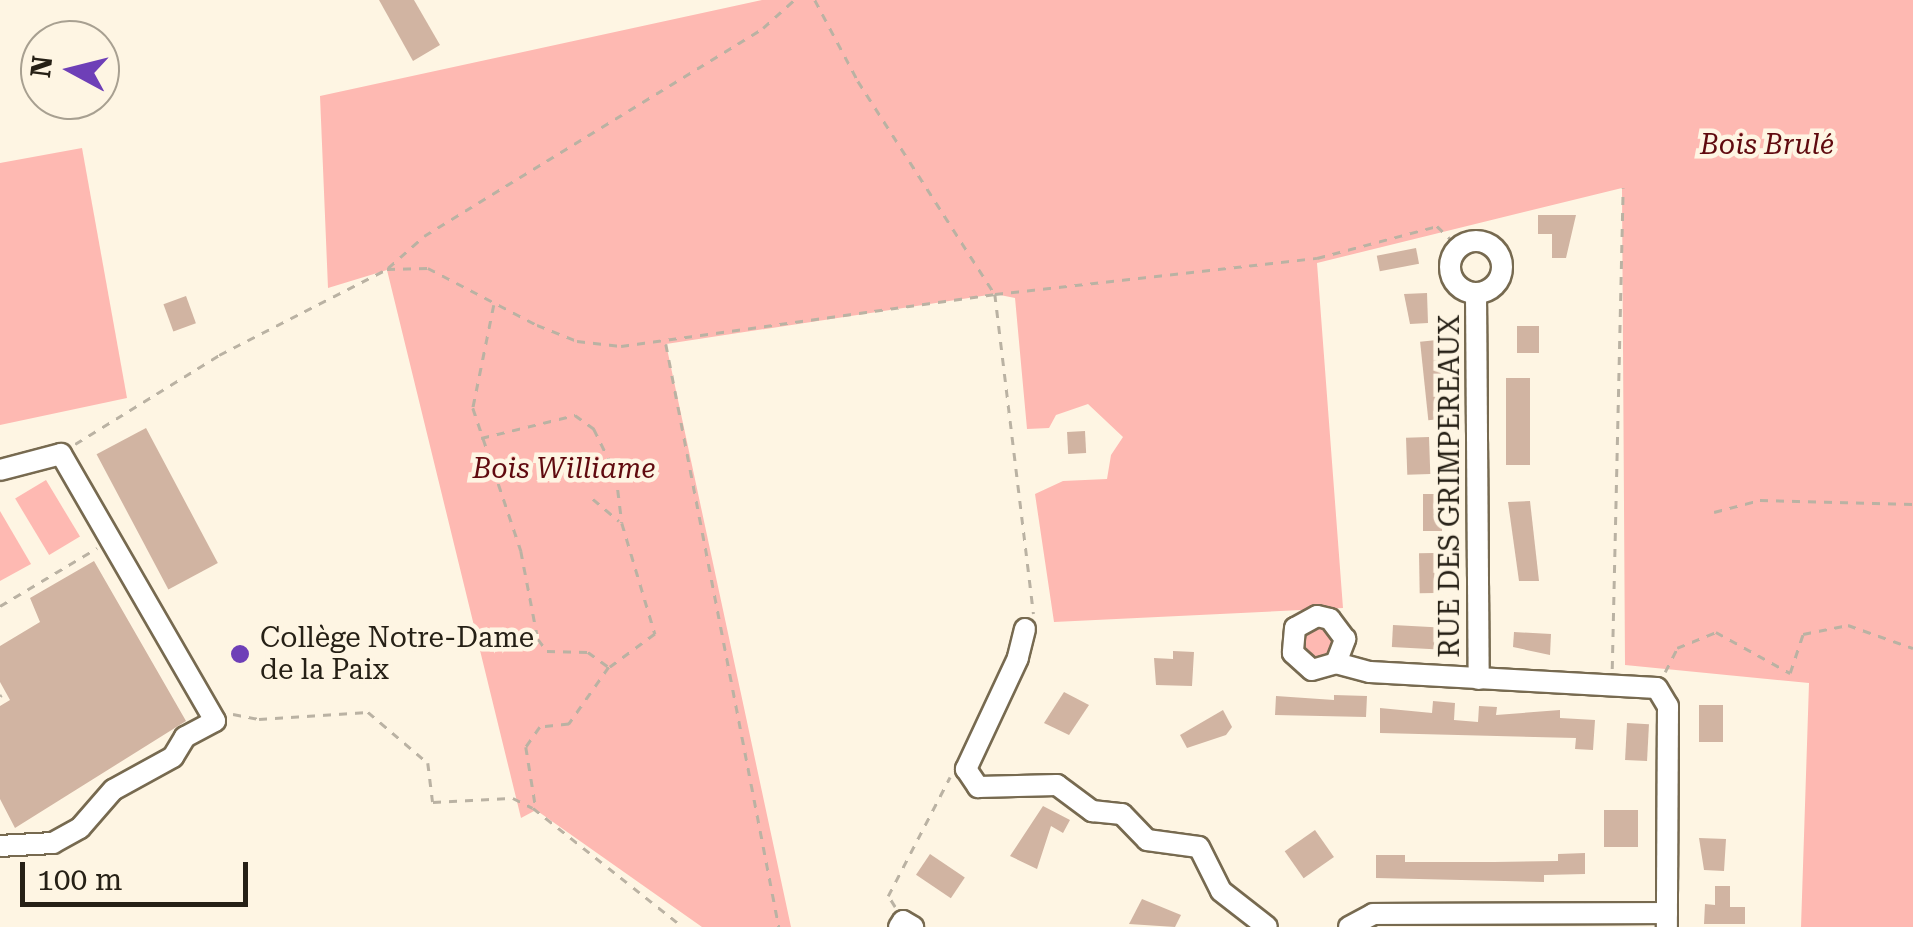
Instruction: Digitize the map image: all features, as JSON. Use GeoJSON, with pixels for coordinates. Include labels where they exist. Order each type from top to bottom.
{"type":"FeatureCollection","features":[{"type":"Feature","properties":{"kind":"street","name":"RUE DES GRIMPEREAUX"},"geometry":{"type":"LineString","coordinates":[[1482,241],[1500,258],[1497,282],[1476,293],[1454,282],[1452,257],[1459,247],[1482,241]]}},
{"type":"Feature","properties":{"kind":"street","name":"RUE DES GRIMPEREAUX"},"geometry":{"type":"LineString","coordinates":[[1476,293],[1478,679]]}},
{"type":"Feature","properties":{"kind":"street"},"geometry":{"type":"LineString","coordinates":[[0,470],[62,454],[215,721],[185,737],[172,757],[113,790],[80,828],[53,843],[0,846]]}},
{"type":"Feature","properties":{"kind":"street"},"geometry":{"type":"LineString","coordinates":[[1025,629],[1018,658],[966,769],[978,787],[1057,785],[1092,811],[1122,814],[1147,840],[1199,847],[1221,891],[1268,927]]}},
{"type":"Feature","properties":{"kind":"street"},"geometry":{"type":"LineString","coordinates":[[1336,663],[1478,679],[1656,688],[1668,706],[1667,920],[1373,914],[1349,927]]}},
{"type":"Feature","properties":{"kind":"path"},"geometry":{"type":"LineString","coordinates":[[62,454],[218,355],[387,269],[424,236],[763,28],[794,0]]}},
{"type":"Feature","properties":{"kind":"path"},"geometry":{"type":"LineString","coordinates":[[816,0],[858,81],[995,294],[1036,612],[1025,629]]}},
{"type":"Feature","properties":{"kind":"path"},"geometry":{"type":"LineString","coordinates":[[1611,685],[1623,188]]}},
{"type":"Feature","properties":{"kind":"path"},"geometry":{"type":"LineString","coordinates":[[387,269],[428,268],[576,341],[666,344],[995,294],[1317,258],[1437,226],[1459,247]]}},
{"type":"Feature","properties":{"kind":"path"},"geometry":{"type":"LineString","coordinates":[[495,302],[473,408],[521,551],[538,639],[547,650],[588,652],[609,668]]}},
{"type":"Feature","properties":{"kind":"path"},"geometry":{"type":"LineString","coordinates":[[666,344],[779,927]]}},
{"type":"Feature","properties":{"kind":"path"},"geometry":{"type":"LineString","coordinates":[[482,438],[575,415],[594,428],[616,474],[622,523],[655,634],[609,668],[569,724],[540,727],[526,747],[536,809]]}},
{"type":"Feature","properties":{"kind":"path"},"geometry":{"type":"LineString","coordinates":[[593,500],[622,523]]}},
{"type":"Feature","properties":{"kind":"path"},"geometry":{"type":"LineString","coordinates":[[1714,512],[1760,500],[1913,504]]}},
{"type":"Feature","properties":{"kind":"path"},"geometry":{"type":"LineString","coordinates":[[0,606],[111,540]]}},
{"type":"Feature","properties":{"kind":"path"},"geometry":{"type":"LineString","coordinates":[[0,594],[8,601]]}},
{"type":"Feature","properties":{"kind":"path"},"geometry":{"type":"LineString","coordinates":[[1656,688],[1678,648],[1716,632],[1790,672],[1804,634],[1848,625],[1913,648]]}},
{"type":"Feature","properties":{"kind":"path"},"geometry":{"type":"LineString","coordinates":[[232,714],[259,718],[368,712],[428,762],[433,802],[512,798],[536,809],[683,927]]}},
{"type":"Feature","properties":{"kind":"path"},"geometry":{"type":"LineString","coordinates":[[905,925],[888,896],[954,769]]}},
{"type":"Feature","properties":{"kind":"green space"},"geometry":{"type":"Polygon","coordinates":[[[762,0],[1913,0],[1913,927],[1801,927],[1809,683],[1625,665],[1622,188],[1317,263],[1343,608],[1054,622],[1035,494],[1063,481],[1107,479],[1111,455],[1123,437],[1088,404],[1056,415],[1049,428],[1027,429],[1015,298],[995,294],[666,344],[791,927],[702,927],[536,810],[521,818],[387,270],[328,288],[320,96],[762,0]]]}},
{"type":"Feature","properties":{"kind":"green space"},"geometry":{"type":"Polygon","coordinates":[[[82,148],[127,398],[0,425],[0,163],[82,148]]]}},
{"type":"Feature","properties":{"kind":"green space"},"geometry":{"type":"Polygon","coordinates":[[[46,480],[80,537],[49,555],[15,499],[46,480]]]}},
{"type":"Feature","properties":{"kind":"green space"},"geometry":{"type":"Polygon","coordinates":[[[0,511],[31,564],[0,581],[0,511]]]}},
{"type":"Feature","properties":{"kind":"green space"},"geometry":{"type":"Polygon","coordinates":[[[1319,627],[1330,631],[1334,642],[1330,653],[1319,657],[1308,653],[1304,642],[1308,631],[1319,627]]]}},
{"type":"Feature","properties":{"kind":"building"},"geometry":{"type":"Polygon","coordinates":[[[379,0],[414,0],[440,45],[413,61],[379,0]]]}},
{"type":"Feature","properties":{"kind":"building"},"geometry":{"type":"Polygon","coordinates":[[[1538,215],[1576,215],[1566,258],[1552,258],[1552,234],[1538,234],[1538,215]]]}},
{"type":"Feature","properties":{"kind":"building"},"geometry":{"type":"Polygon","coordinates":[[[1416,248],[1419,264],[1380,271],[1377,256],[1416,248]]]}},
{"type":"Feature","properties":{"kind":"building"},"geometry":{"type":"Polygon","coordinates":[[[1427,293],[1428,323],[1410,324],[1404,294],[1427,293]]]}},
{"type":"Feature","properties":{"kind":"building"},"geometry":{"type":"Polygon","coordinates":[[[186,296],[196,323],[173,331],[163,304],[186,296]]]}},
{"type":"Feature","properties":{"kind":"building"},"geometry":{"type":"Polygon","coordinates":[[[1517,326],[1539,326],[1539,353],[1517,353],[1517,326]]]}},
{"type":"Feature","properties":{"kind":"building"},"geometry":{"type":"Polygon","coordinates":[[[1437,340],[1445,419],[1428,420],[1420,342],[1437,340]]]}},
{"type":"Feature","properties":{"kind":"building"},"geometry":{"type":"Polygon","coordinates":[[[1506,378],[1530,378],[1530,465],[1506,465],[1506,378]]]}},
{"type":"Feature","properties":{"kind":"building"},"geometry":{"type":"Polygon","coordinates":[[[146,428],[218,563],[168,589],[97,454],[146,428]]]}},
{"type":"Feature","properties":{"kind":"building"},"geometry":{"type":"Polygon","coordinates":[[[1085,431],[1086,453],[1068,454],[1067,432],[1085,431]]]}},
{"type":"Feature","properties":{"kind":"building"},"geometry":{"type":"Polygon","coordinates":[[[1429,437],[1430,474],[1407,475],[1406,438],[1429,437]]]}},
{"type":"Feature","properties":{"kind":"building"},"geometry":{"type":"Polygon","coordinates":[[[1423,494],[1442,494],[1442,531],[1423,531],[1423,494]]]}},
{"type":"Feature","properties":{"kind":"building"},"geometry":{"type":"Polygon","coordinates":[[[1530,501],[1539,581],[1519,581],[1508,502],[1530,501]]]}},
{"type":"Feature","properties":{"kind":"building"},"geometry":{"type":"Polygon","coordinates":[[[1419,553],[1434,553],[1435,593],[1420,593],[1419,553]]]}},
{"type":"Feature","properties":{"kind":"building"},"geometry":{"type":"Polygon","coordinates":[[[94,561],[186,721],[15,828],[0,799],[0,706],[10,700],[0,682],[0,646],[40,622],[30,598],[94,561]]]}},
{"type":"Feature","properties":{"kind":"building"},"geometry":{"type":"Polygon","coordinates":[[[1393,625],[1435,627],[1434,649],[1392,647],[1393,625]]]}},
{"type":"Feature","properties":{"kind":"building"},"geometry":{"type":"Polygon","coordinates":[[[1514,632],[1551,634],[1550,655],[1513,647],[1514,632]]]}},
{"type":"Feature","properties":{"kind":"building"},"geometry":{"type":"Polygon","coordinates":[[[1173,651],[1194,652],[1192,686],[1156,685],[1154,658],[1173,659],[1173,651]]]}},
{"type":"Feature","properties":{"kind":"building"},"geometry":{"type":"Polygon","coordinates":[[[1064,692],[1089,705],[1069,735],[1044,723],[1064,692]]]}},
{"type":"Feature","properties":{"kind":"building"},"geometry":{"type":"Polygon","coordinates":[[[1334,695],[1367,696],[1366,717],[1275,715],[1276,696],[1334,700],[1334,695]]]}},
{"type":"Feature","properties":{"kind":"building"},"geometry":{"type":"Polygon","coordinates":[[[1433,701],[1455,703],[1454,720],[1478,722],[1479,706],[1497,707],[1496,715],[1560,710],[1560,718],[1595,720],[1593,750],[1575,749],[1576,738],[1380,733],[1380,708],[1432,713],[1433,701]]]}},
{"type":"Feature","properties":{"kind":"building"},"geometry":{"type":"Polygon","coordinates":[[[1699,705],[1723,705],[1723,742],[1699,742],[1699,705]]]}},
{"type":"Feature","properties":{"kind":"building"},"geometry":{"type":"Polygon","coordinates":[[[1223,710],[1232,727],[1226,735],[1187,748],[1180,735],[1223,710]]]}},
{"type":"Feature","properties":{"kind":"building"},"geometry":{"type":"Polygon","coordinates":[[[1627,723],[1649,724],[1647,761],[1625,760],[1627,723]]]}},
{"type":"Feature","properties":{"kind":"building"},"geometry":{"type":"Polygon","coordinates":[[[1043,806],[1070,820],[1063,833],[1051,826],[1037,869],[1010,856],[1043,806]]]}},
{"type":"Feature","properties":{"kind":"building"},"geometry":{"type":"Polygon","coordinates":[[[1604,810],[1638,810],[1638,847],[1604,847],[1604,810]]]}},
{"type":"Feature","properties":{"kind":"building"},"geometry":{"type":"Polygon","coordinates":[[[1315,830],[1334,857],[1304,878],[1285,851],[1315,830]]]}},
{"type":"Feature","properties":{"kind":"building"},"geometry":{"type":"Polygon","coordinates":[[[1699,838],[1726,839],[1724,871],[1704,870],[1699,838]]]}},
{"type":"Feature","properties":{"kind":"building"},"geometry":{"type":"Polygon","coordinates":[[[1585,853],[1585,874],[1544,875],[1544,882],[1376,878],[1376,855],[1405,855],[1405,862],[1494,862],[1558,861],[1558,854],[1585,853]]]}},
{"type":"Feature","properties":{"kind":"building"},"geometry":{"type":"Polygon","coordinates":[[[930,854],[965,877],[951,898],[916,875],[930,854]]]}},
{"type":"Feature","properties":{"kind":"building"},"geometry":{"type":"Polygon","coordinates":[[[1715,886],[1730,886],[1730,907],[1745,907],[1745,924],[1704,924],[1705,904],[1715,905],[1715,886]]]}},
{"type":"Feature","properties":{"kind":"building"},"geometry":{"type":"Polygon","coordinates":[[[1142,899],[1181,915],[1175,927],[1129,924],[1142,899]]]}},
{"type":"Feature","properties":{"kind":"place","name":"Collège Notre-Dame de la Paix"},"geometry":{"type":"Point","coordinates":[240,654]}},
{"type":"Feature","properties":{"kind":"park label","name":"Bois Brulé"},"geometry":{"type":"Point","coordinates":[1767,145]}},
{"type":"Feature","properties":{"kind":"park label","name":"Bois Williame"},"geometry":{"type":"Point","coordinates":[564,469]}}]}
